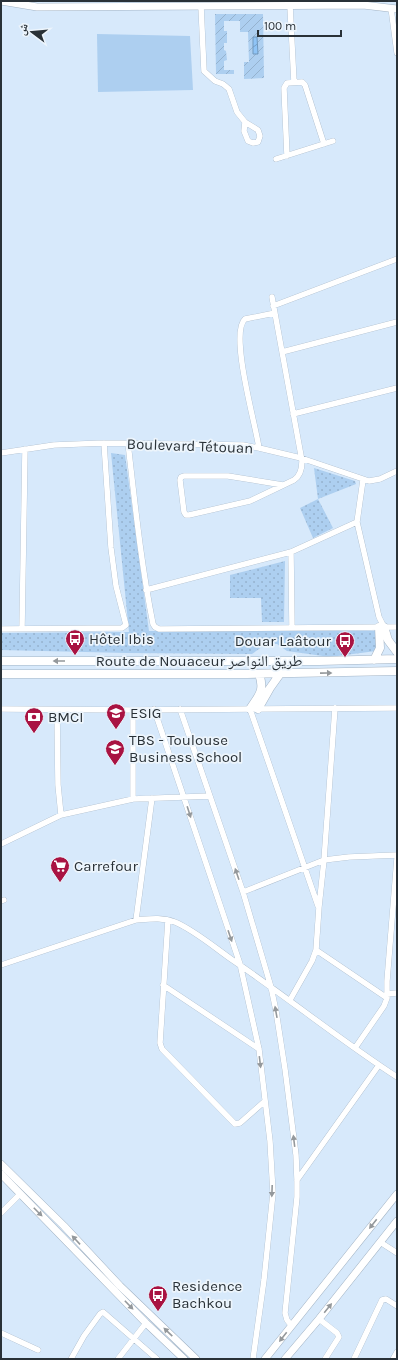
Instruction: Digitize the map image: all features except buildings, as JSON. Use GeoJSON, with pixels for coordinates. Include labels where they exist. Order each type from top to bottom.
{"type":"FeatureCollection","features":[{"type":"Feature","properties":{"kind":"highway"},"geometry":{"type":"LineString","coordinates":[[382,627],[388,640],[397,652]]}},
{"type":"Feature","properties":{"kind":"highway"},"geometry":{"type":"LineString","coordinates":[[374,660],[380,648],[382,627]]}},
{"type":"Feature","properties":{"kind":"highway","name":"Route de Nouaceur طريق النواصر"},"geometry":{"type":"LineString","coordinates":[[3,660],[319,661],[397,659]]}},
{"type":"Feature","properties":{"kind":"highway","name":"Route de Nouaceur طريق النواصر"},"geometry":{"type":"LineString","coordinates":[[1,674],[280,674],[397,671]]}},
{"type":"Feature","properties":{"kind":"highway"},"geometry":{"type":"LineString","coordinates":[[253,712],[261,691],[262,682],[259,674]]}},
{"type":"Feature","properties":{"kind":"highway"},"geometry":{"type":"LineString","coordinates":[[253,712],[280,674]]}},
{"type":"Feature","properties":{"kind":"main road"},"geometry":{"type":"LineString","coordinates":[[1,1],[37,7],[135,4],[201,6],[363,5],[394,8]]}},
{"type":"Feature","properties":{"kind":"main road"},"geometry":{"type":"LineString","coordinates":[[1,677],[11,674]]}},
{"type":"Feature","properties":{"kind":"main road"},"geometry":{"type":"LineString","coordinates":[[1,1164],[64,1226],[120,1286],[196,1359]]}},
{"type":"Feature","properties":{"kind":"main road"},"geometry":{"type":"LineString","coordinates":[[1,1174],[146,1323],[184,1359]]}},
{"type":"Feature","properties":{"kind":"main road"},"geometry":{"type":"LineString","coordinates":[[265,1359],[397,1194]]}},
{"type":"Feature","properties":{"kind":"main road"},"geometry":{"type":"LineString","coordinates":[[285,1359],[397,1221]]}},
{"type":"Feature","properties":{"kind":"street"},"geometry":{"type":"LineString","coordinates":[[201,6],[204,71],[215,81],[223,84],[229,89],[237,112],[245,122]]}},
{"type":"Feature","properties":{"kind":"street"},"geometry":{"type":"LineString","coordinates":[[290,6],[294,82]]}},
{"type":"Feature","properties":{"kind":"street"},"geometry":{"type":"LineString","coordinates":[[394,8],[397,53]]}},
{"type":"Feature","properties":{"kind":"street"},"geometry":{"type":"LineString","coordinates":[[288,156],[284,88],[286,84],[303,82],[306,86],[324,144]]}},
{"type":"Feature","properties":{"kind":"street"},"geometry":{"type":"LineString","coordinates":[[276,159],[333,140]]}},
{"type":"Feature","properties":{"kind":"street"},"geometry":{"type":"LineString","coordinates":[[273,306],[397,259]]}},
{"type":"Feature","properties":{"kind":"street"},"geometry":{"type":"LineString","coordinates":[[272,297],[301,458],[301,469],[298,476],[294,480],[250,501],[188,515],[184,512],[180,480],[181,477],[184,476],[228,476],[283,485]]}},
{"type":"Feature","properties":{"kind":"street"},"geometry":{"type":"LineString","coordinates":[[259,448],[243,371],[240,328],[245,319],[274,313]]}},
{"type":"Feature","properties":{"kind":"street"},"geometry":{"type":"LineString","coordinates":[[282,352],[397,322]]}},
{"type":"Feature","properties":{"kind":"street"},"geometry":{"type":"LineString","coordinates":[[293,414],[397,388]]}},
{"type":"Feature","properties":{"kind":"street"},"geometry":{"type":"LineString","coordinates":[[1,629],[122,628],[126,625],[116,586],[111,548],[104,443]]}},
{"type":"Feature","properties":{"kind":"street","name":"Boulevard Tétouan"},"geometry":{"type":"LineString","coordinates":[[1,453],[54,445],[104,443],[226,445],[259,448],[301,458],[362,480],[375,481],[397,471]]}},
{"type":"Feature","properties":{"kind":"street"},"geometry":{"type":"LineString","coordinates":[[128,443],[137,528],[146,590],[153,624],[155,627],[159,629],[397,627]]}},
{"type":"Feature","properties":{"kind":"street"},"geometry":{"type":"LineString","coordinates":[[22,629],[25,449]]}},
{"type":"Feature","properties":{"kind":"street"},"geometry":{"type":"LineString","coordinates":[[362,480],[357,522],[382,627]]}},
{"type":"Feature","properties":{"kind":"street"},"geometry":{"type":"LineString","coordinates":[[146,590],[291,552],[357,522]]}},
{"type":"Feature","properties":{"kind":"street"},"geometry":{"type":"LineString","coordinates":[[291,552],[292,628]]}},
{"type":"Feature","properties":{"kind":"street"},"geometry":{"type":"LineString","coordinates":[[290,1000],[312,961],[316,950],[335,708]]}},
{"type":"Feature","properties":{"kind":"street"},"geometry":{"type":"LineString","coordinates":[[1,709],[180,709],[253,712],[335,708],[397,708]]}},
{"type":"Feature","properties":{"kind":"street"},"geometry":{"type":"LineString","coordinates":[[154,709],[240,964],[258,1049],[270,1141],[272,1193],[264,1280],[253,1359]]}},
{"type":"Feature","properties":{"kind":"street"},"geometry":{"type":"LineString","coordinates":[[180,709],[243,892],[271,987],[286,1070],[296,1155],[297,1180],[297,1197],[285,1313],[287,1320],[291,1325]]}},
{"type":"Feature","properties":{"kind":"street"},"geometry":{"type":"LineString","coordinates":[[57,710],[58,785],[61,815]]}},
{"type":"Feature","properties":{"kind":"street"},"geometry":{"type":"LineString","coordinates":[[133,710],[133,799]]}},
{"type":"Feature","properties":{"kind":"street"},"geometry":{"type":"LineString","coordinates":[[253,712],[319,907]]}},
{"type":"Feature","properties":{"kind":"street"},"geometry":{"type":"LineString","coordinates":[[1,844],[61,815],[133,799],[210,796]]}},
{"type":"Feature","properties":{"kind":"street"},"geometry":{"type":"LineString","coordinates":[[136,920],[152,798]]}},
{"type":"Feature","properties":{"kind":"street"},"geometry":{"type":"LineString","coordinates":[[243,892],[324,860],[397,855]]}},
{"type":"Feature","properties":{"kind":"street"},"geometry":{"type":"LineString","coordinates":[[355,1048],[384,1006],[387,996],[387,981],[395,921],[397,858]]}},
{"type":"Feature","properties":{"kind":"street"},"geometry":{"type":"LineString","coordinates":[[1,965],[136,920],[168,920],[186,928],[240,964],[397,1077]]}},
{"type":"Feature","properties":{"kind":"street"},"geometry":{"type":"LineString","coordinates":[[168,920],[160,1043],[164,1052],[235,1124],[240,1124],[265,1101]]}},
{"type":"Feature","properties":{"kind":"street"},"geometry":{"type":"LineString","coordinates":[[316,950],[387,996],[397,993]]}},
{"type":"Feature","properties":{"kind":"street"},"geometry":{"type":"LineString","coordinates":[[163,986],[258,1049]]}},
{"type":"Feature","properties":{"kind":"street"},"geometry":{"type":"LineString","coordinates":[[297,1180],[379,1065]]}},
{"type":"Feature","properties":{"kind":"street"},"geometry":{"type":"LineString","coordinates":[[1,1213],[20,1194]]}},
{"type":"Feature","properties":{"kind":"street"},"geometry":{"type":"LineString","coordinates":[[380,1242],[397,1253]]}},
{"type":"Feature","properties":{"kind":"street"},"geometry":{"type":"LineString","coordinates":[[354,1359],[382,1300],[386,1299],[397,1306]]}},
{"type":"Feature","properties":{"kind":"street"},"geometry":{"type":"LineString","coordinates":[[71,1359],[84,1336],[102,1312],[105,1312],[156,1359]]}},
{"type":"Feature","properties":{"kind":"street"},"geometry":{"type":"LineString","coordinates":[[319,1319],[338,1333],[339,1337],[325,1359]]}},
{"type":"Feature","properties":{"kind":"street"},"geometry":{"type":"LineString","coordinates":[[118,1359],[146,1323]]}},
{"type":"Feature","properties":{"kind":"street"},"geometry":{"type":"LineString","coordinates":[[1,1333],[38,1350]]}},
{"type":"Feature","properties":{"kind":"street"},"geometry":{"type":"LineString","coordinates":[[393,1359],[397,1352]]}},
{"type":"Feature","properties":{"kind":"shaded area"},"geometry":{"type":"Polygon","coordinates":[[[215,14],[263,14],[264,78],[244,79],[244,62],[249,62],[248,32],[240,32],[240,21],[224,21],[224,31],[227,31],[227,43],[224,43],[224,50],[226,51],[227,60],[224,61],[224,70],[234,70],[234,74],[216,74],[215,14]]]}},
{"type":"Feature","properties":{"kind":"shaded area"},"geometry":{"type":"Polygon","coordinates":[[[97,34],[190,36],[193,90],[98,92],[97,34]]]}},
{"type":"Feature","properties":{"kind":"shaded area"},"geometry":{"type":"Polygon","coordinates":[[[111,453],[125,455],[149,631],[376,631],[378,640],[376,651],[330,657],[287,651],[277,644],[266,644],[252,654],[1,650],[1,633],[129,632],[111,453]]]}},
{"type":"Feature","properties":{"kind":"shaded area"},"geometry":{"type":"Polygon","coordinates":[[[314,468],[355,481],[356,484],[318,499],[314,468]]]}},
{"type":"Feature","properties":{"kind":"shaded area"},"geometry":{"type":"Polygon","coordinates":[[[318,499],[333,528],[313,538],[300,508],[318,499]]]}},
{"type":"Feature","properties":{"kind":"shaded area"},"geometry":{"type":"Polygon","coordinates":[[[285,561],[284,622],[262,622],[261,598],[230,598],[230,575],[285,561]]]}},
{"type":"Feature","properties":{"kind":"water"},"geometry":{"type":"Polygon","coordinates":[[[253,37],[257,37],[258,54],[253,54],[253,37]]]}},
{"type":"Feature","properties":{"kind":"place","name":"Hôtel Ibis"},"geometry":{"type":"Point","coordinates":[75,656]}},
{"type":"Feature","properties":{"kind":"place","name":"Douar Laâtour"},"geometry":{"type":"Point","coordinates":[345,658]}},
{"type":"Feature","properties":{"kind":"place","name":"ESIG"},"geometry":{"type":"Point","coordinates":[116,730]}},
{"type":"Feature","properties":{"kind":"place","name":"BMCI"},"geometry":{"type":"Point","coordinates":[34,734]}},
{"type":"Feature","properties":{"kind":"place","name":"TBS - Toulouse Business School"},"geometry":{"type":"Point","coordinates":[115,766]}},
{"type":"Feature","properties":{"kind":"place","name":"Carrefour"},"geometry":{"type":"Point","coordinates":[60,883]}},
{"type":"Feature","properties":{"kind":"place","name":"Residence Bachkou"},"geometry":{"type":"Point","coordinates":[158,1312]}}]}
